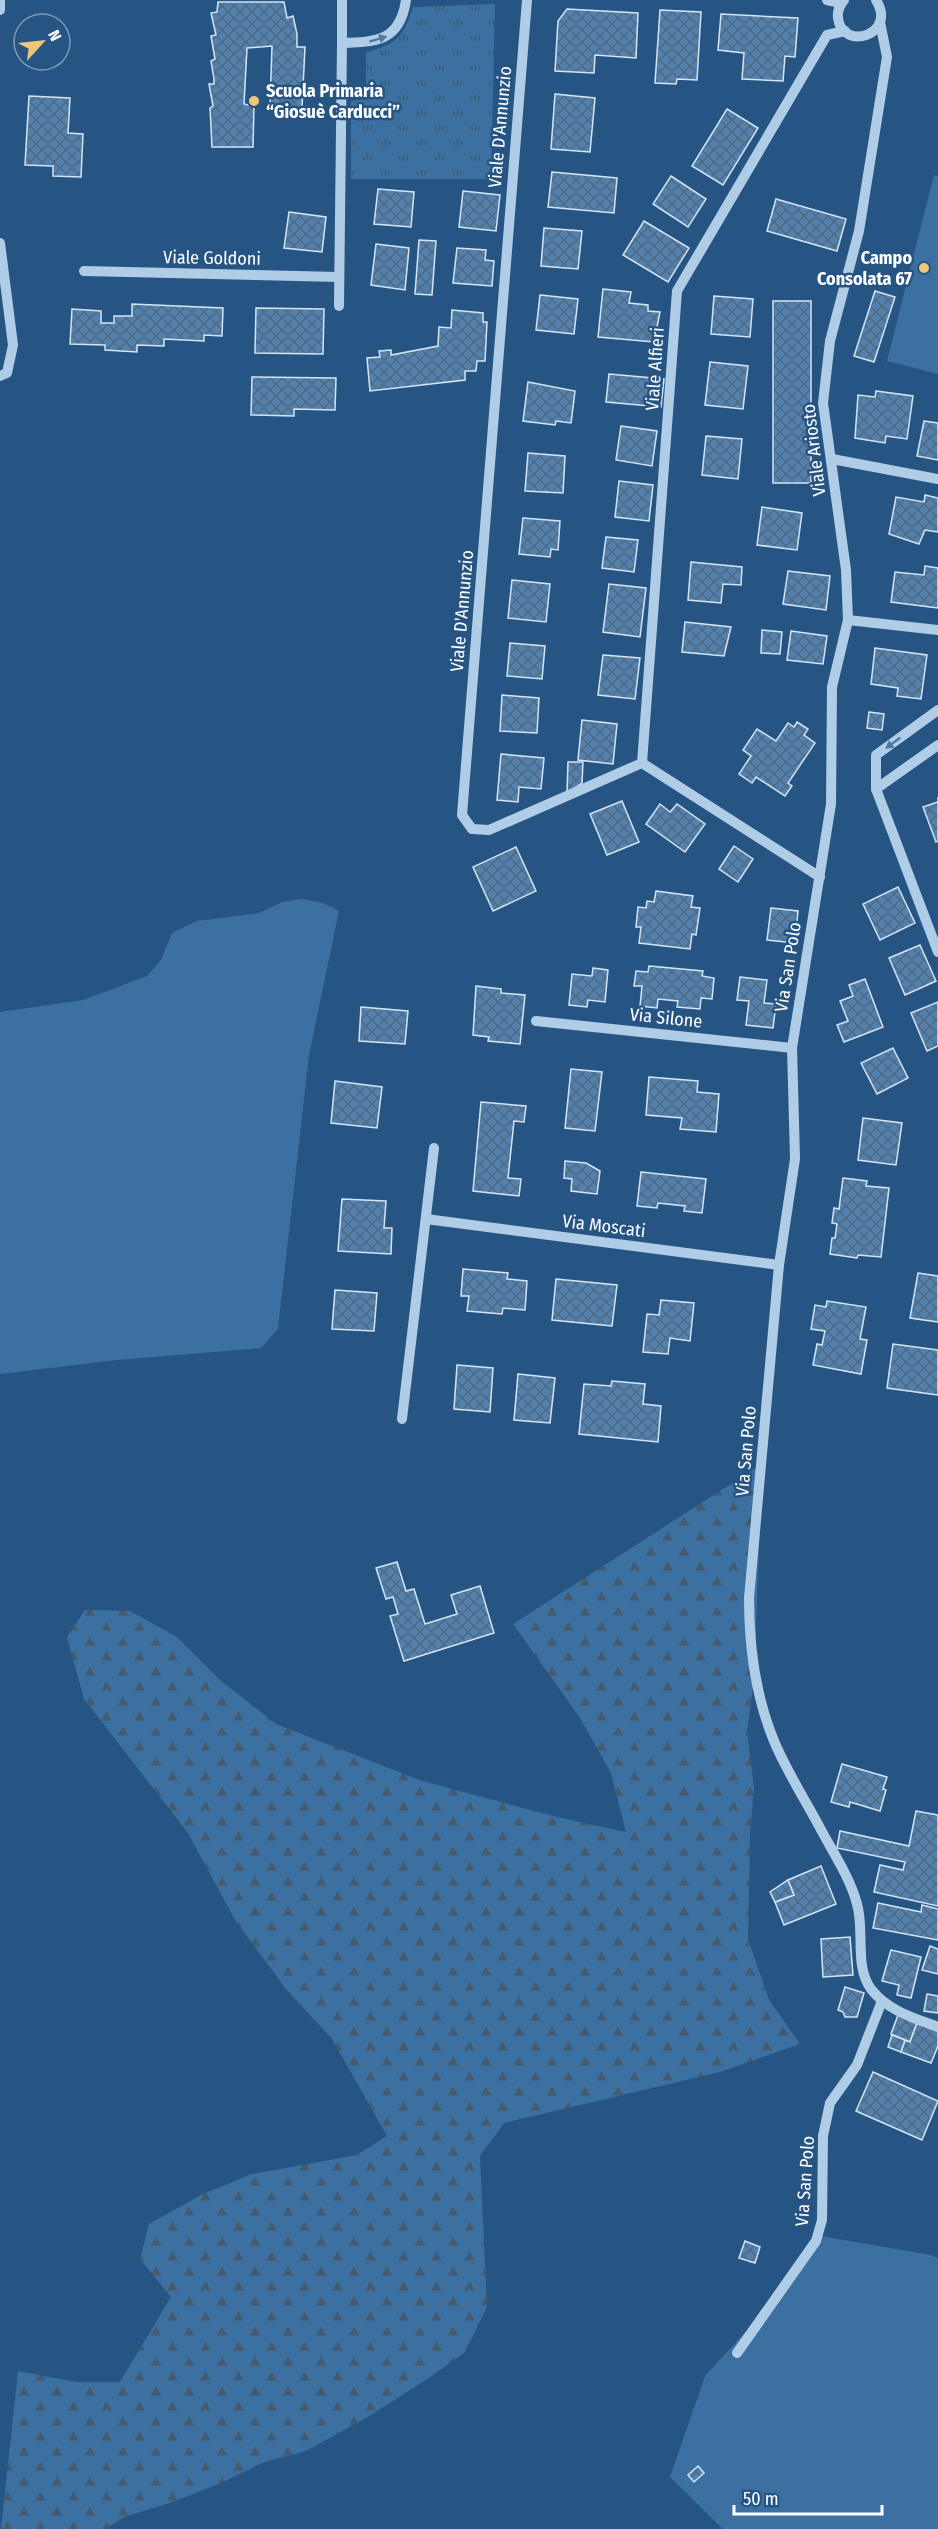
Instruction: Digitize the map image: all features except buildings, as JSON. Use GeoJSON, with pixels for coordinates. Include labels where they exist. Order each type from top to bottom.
{"type":"FeatureCollection","features":[{"type":"Feature","properties":{"kind":"street"},"geometry":{"type":"LineString","coordinates":[[0,0],[0,10]]}},
{"type":"Feature","properties":{"kind":"street"},"geometry":{"type":"LineString","coordinates":[[339,306],[342,0]]}},
{"type":"Feature","properties":{"kind":"street"},"geometry":{"type":"LineString","coordinates":[[342,43],[367,42],[387,36],[401,21],[406,0]]}},
{"type":"Feature","properties":{"kind":"street","name":"Viale D'Annunzio"},"geometry":{"type":"LineString","coordinates":[[527,0],[462,814],[472,829],[489,830],[642,763]]}},
{"type":"Feature","properties":{"kind":"street"},"geometry":{"type":"LineString","coordinates":[[827,0],[842,1],[838,10],[838,21],[844,31],[851,35],[864,36],[875,30],[880,22]]}},
{"type":"Feature","properties":{"kind":"street","name":"Viale Ariosto"},"geometry":{"type":"LineString","coordinates":[[820,877],[831,804],[832,687],[848,620],[846,570],[823,404],[830,341],[859,231],[887,57],[878,1]]}},
{"type":"Feature","properties":{"kind":"street","name":"Viale Alfieri"},"geometry":{"type":"LineString","coordinates":[[642,763],[677,291],[827,35],[844,31]]}},
{"type":"Feature","properties":{"kind":"street"},"geometry":{"type":"LineString","coordinates":[[0,243],[13,345],[7,373],[0,376]]}},
{"type":"Feature","properties":{"kind":"street","name":"Viale Goldoni"},"geometry":{"type":"LineString","coordinates":[[84,271],[339,277]]}},
{"type":"Feature","properties":{"kind":"street"},"geometry":{"type":"LineString","coordinates":[[831,459],[938,479]]}},
{"type":"Feature","properties":{"kind":"street"},"geometry":{"type":"LineString","coordinates":[[848,620],[938,630]]}},
{"type":"Feature","properties":{"kind":"street"},"geometry":{"type":"LineString","coordinates":[[938,710],[876,755],[876,789],[938,952]]}},
{"type":"Feature","properties":{"kind":"street"},"geometry":{"type":"LineString","coordinates":[[876,789],[938,745]]}},
{"type":"Feature","properties":{"kind":"street"},"geometry":{"type":"LineString","coordinates":[[642,763],[820,877]]}},
{"type":"Feature","properties":{"kind":"street","name":"Via San Polo"},"geometry":{"type":"LineString","coordinates":[[820,877],[792,1048],[796,1143],[794,1172],[779,1265],[749,1598],[751,1660],[766,1721],[775,1743],[845,1875],[857,1904],[863,1970],[871,1989],[882,2001],[896,2010],[938,2027]]}},
{"type":"Feature","properties":{"kind":"street","name":"Via Silone"},"geometry":{"type":"LineString","coordinates":[[536,1021],[792,1048]]}},
{"type":"Feature","properties":{"kind":"street"},"geometry":{"type":"LineString","coordinates":[[402,1419],[434,1148]]}},
{"type":"Feature","properties":{"kind":"street","name":"Via Moscati"},"geometry":{"type":"LineString","coordinates":[[426,1220],[779,1265]]}},
{"type":"Feature","properties":{"kind":"street","name":"Via San Polo"},"geometry":{"type":"LineString","coordinates":[[738,2353],[816,2241],[822,2220],[823,2136],[830,2103],[857,2065],[882,2001]]}},
{"type":"Feature","properties":{"kind":"green space"},"geometry":{"type":"Polygon","coordinates":[[[495,4],[491,179],[351,179],[351,101],[366,99],[366,52],[385,46],[397,38],[406,25],[413,7],[495,4]]]}},
{"type":"Feature","properties":{"kind":"green space","name":"Campo Consolata 67"},"geometry":{"type":"Polygon","coordinates":[[[934,175],[938,176],[938,374],[887,361],[934,175]]]}},
{"type":"Feature","properties":{"kind":"green space"},"geometry":{"type":"Polygon","coordinates":[[[302,899],[323,903],[339,911],[309,1055],[278,1329],[261,1348],[117,1360],[0,1374],[0,1012],[83,1000],[147,976],[161,960],[172,933],[197,921],[259,913],[282,902],[302,899]]]}},
{"type":"Feature","properties":{"kind":"green space"},"geometry":{"type":"Polygon","coordinates":[[[762,1464],[754,1678],[747,1731],[754,1788],[750,1833],[748,1939],[769,2000],[800,2044],[720,2072],[504,2123],[480,2156],[487,2307],[465,2352],[369,2416],[306,2451],[264,2462],[221,2483],[173,2502],[124,2517],[105,2529],[1,2529],[18,2371],[76,2382],[120,2382],[171,2297],[140,2259],[149,2224],[201,2195],[252,2174],[357,2155],[387,2136],[332,2039],[285,1988],[235,1920],[188,1833],[84,1699],[67,1637],[85,1610],[130,1611],[177,1637],[221,1681],[276,1724],[422,1781],[557,1817],[626,1832],[611,1773],[580,1718],[513,1624],[762,1464]]]}},
{"type":"Feature","properties":{"kind":"green space"},"geometry":{"type":"Polygon","coordinates":[[[815,2235],[938,2258],[938,2529],[723,2529],[670,2477],[705,2376],[760,2316],[815,2235]]]}},
{"type":"Feature","properties":{"kind":"place","name":"Scuola Primaria “Giosuè Carducci”"},"geometry":{"type":"Point","coordinates":[254,101]}},
{"type":"Feature","properties":{"kind":"place","name":"Campo Consolata 67"},"geometry":{"type":"Point","coordinates":[924,268]}}]}
